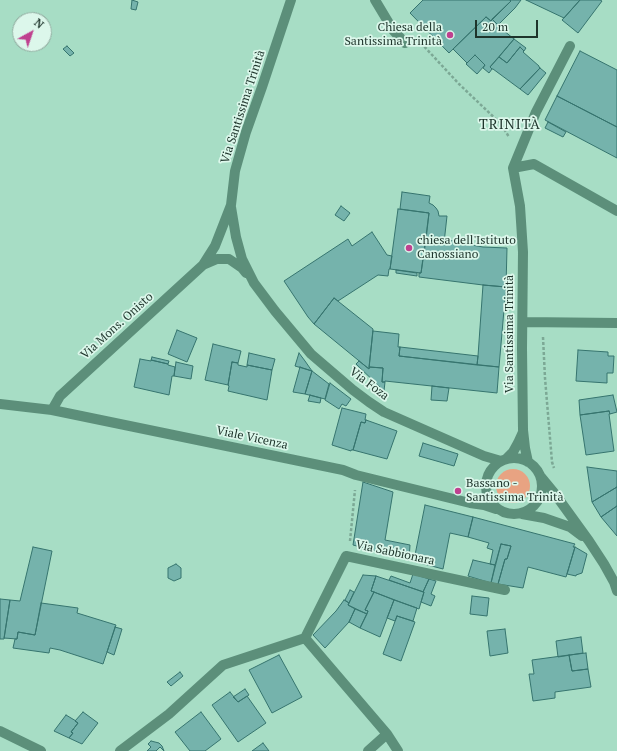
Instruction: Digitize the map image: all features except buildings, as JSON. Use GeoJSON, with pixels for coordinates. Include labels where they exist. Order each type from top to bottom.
{"type":"FeatureCollection","features":[{"type":"Feature","properties":{"kind":"street","name":"Via Santissima Trinità"},"geometry":{"type":"LineString","coordinates":[[203,265],[215,246],[231,205],[235,171],[243,140],[291,0]]}},
{"type":"Feature","properties":{"kind":"street"},"geometry":{"type":"LineString","coordinates":[[375,0],[393,30],[405,43]]}},
{"type":"Feature","properties":{"kind":"street"},"geometry":{"type":"LineString","coordinates":[[513,168],[536,112],[570,46]]}},
{"type":"Feature","properties":{"kind":"street"},"geometry":{"type":"LineString","coordinates":[[513,168],[534,164],[617,211]]}},
{"type":"Feature","properties":{"kind":"street","name":"Via Santissima Trinità"},"geometry":{"type":"LineString","coordinates":[[513,168],[520,206],[522,244],[523,430],[528,462]]}},
{"type":"Feature","properties":{"kind":"street","name":"Via Foza"},"geometry":{"type":"LineString","coordinates":[[231,205],[236,237],[242,259],[254,282]]}},
{"type":"Feature","properties":{"kind":"street","name":"Via Foza"},"geometry":{"type":"LineString","coordinates":[[203,265],[217,259],[228,259],[242,268],[311,354],[369,402],[384,412],[484,456],[503,460]]}},
{"type":"Feature","properties":{"kind":"street","name":"Via Mons. Onisto"},"geometry":{"type":"LineString","coordinates":[[52,410],[60,396],[203,265]]}},
{"type":"Feature","properties":{"kind":"street"},"geometry":{"type":"LineString","coordinates":[[523,322],[617,323]]}},
{"type":"Feature","properties":{"kind":"street","name":"Viale Vicenza"},"geometry":{"type":"LineString","coordinates":[[0,404],[52,410],[343,470],[356,475],[496,509]]}},
{"type":"Feature","properties":{"kind":"street","name":"Via Santissima Trinità"},"geometry":{"type":"LineString","coordinates":[[503,460],[513,452],[523,430]]}},
{"type":"Feature","properties":{"kind":"street"},"geometry":{"type":"LineString","coordinates":[[589,541],[570,527],[544,518],[522,514],[513,515],[496,509],[486,493],[485,483],[493,466],[510,458],[528,462],[535,468],[589,541],[616,585]]}},
{"type":"Feature","properties":{"kind":"street"},"geometry":{"type":"LineString","coordinates":[[522,514],[531,509],[537,503],[542,490],[540,476]]}},
{"type":"Feature","properties":{"kind":"street","name":"Via Sabbionara"},"geometry":{"type":"LineString","coordinates":[[305,638],[346,556],[505,590]]}},
{"type":"Feature","properties":{"kind":"street"},"geometry":{"type":"LineString","coordinates":[[120,751],[169,714],[223,665],[305,638],[387,734],[398,751]]}},
{"type":"Feature","properties":{"kind":"street"},"geometry":{"type":"LineString","coordinates":[[0,731],[41,751]]}},
{"type":"Feature","properties":{"kind":"street"},"geometry":{"type":"LineString","coordinates":[[368,751],[387,734]]}},
{"type":"Feature","properties":{"kind":"path"},"geometry":{"type":"LineString","coordinates":[[346,556],[349,545],[356,475]]}},
{"type":"Feature","properties":{"kind":"shaded area"},"geometry":{"type":"Polygon","coordinates":[[[510,469],[516,469],[520,470],[527,476],[530,486],[529,493],[523,500],[516,503],[510,503],[506,502],[499,496],[496,489],[496,483],[497,479],[503,472],[510,469]]]}},
{"type":"Feature","properties":{"kind":"place","name":"Chiesa della Santissima Trinità"},"geometry":{"type":"Point","coordinates":[450,35]}},
{"type":"Feature","properties":{"kind":"place","name":"chiesa dell'Istituto Canossiano"},"geometry":{"type":"Point","coordinates":[409,248]}},
{"type":"Feature","properties":{"kind":"place","name":"Bassano - Santissima Trinità"},"geometry":{"type":"Point","coordinates":[458,491]}},
{"type":"Feature","properties":{"kind":"district","name":"TRINITÀ"},"geometry":{"type":"Point","coordinates":[510,125]}}]}
